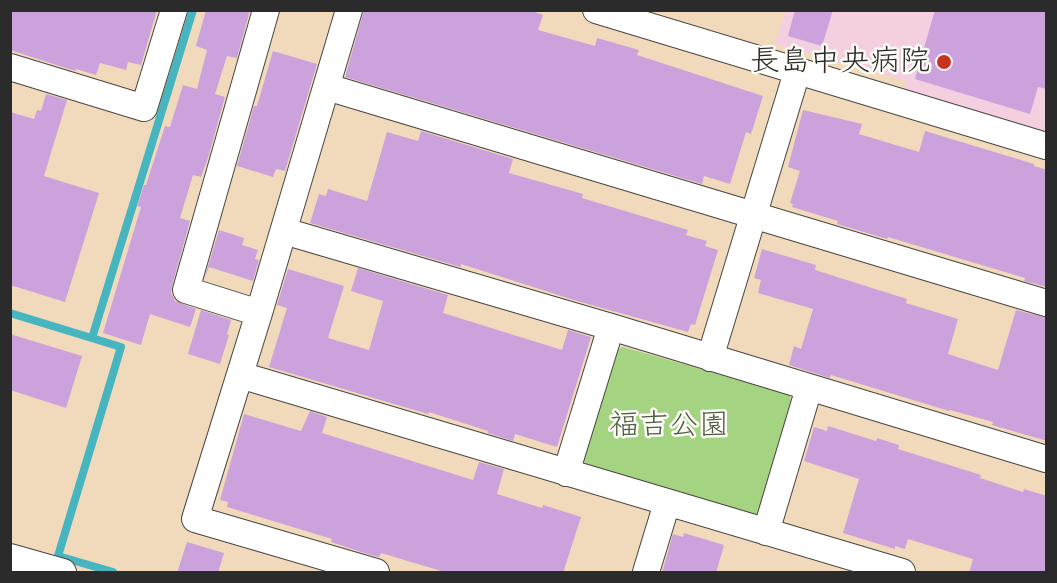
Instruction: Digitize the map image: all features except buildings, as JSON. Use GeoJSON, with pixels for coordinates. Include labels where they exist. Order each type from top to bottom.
{"type":"FeatureCollection","features":[{"type":"Feature","properties":{"kind":"street"},"geometry":{"type":"LineString","coordinates":[[10,67],[144,108],[174,10]]}},
{"type":"Feature","properties":{"kind":"street"},"geometry":{"type":"LineString","coordinates":[[259,313],[186,290],[266,10]]}},
{"type":"Feature","properties":{"kind":"street"},"geometry":{"type":"LineString","coordinates":[[349,10],[195,519],[376,573]]}},
{"type":"Feature","properties":{"kind":"street"},"geometry":{"type":"LineString","coordinates":[[596,10],[1047,146]]}},
{"type":"Feature","properties":{"kind":"street"},"geometry":{"type":"LineString","coordinates":[[710,358],[797,72]]}},
{"type":"Feature","properties":{"kind":"street"},"geometry":{"type":"LineString","coordinates":[[327,87],[1047,303]]}},
{"type":"Feature","properties":{"kind":"street"},"geometry":{"type":"LineString","coordinates":[[284,231],[1047,459]]}},
{"type":"Feature","properties":{"kind":"street"},"geometry":{"type":"LineString","coordinates":[[567,473],[611,327]]}},
{"type":"Feature","properties":{"kind":"street"},"geometry":{"type":"LineString","coordinates":[[240,375],[902,573]]}},
{"type":"Feature","properties":{"kind":"street"},"geometry":{"type":"LineString","coordinates":[[766,532],[809,388]]}},
{"type":"Feature","properties":{"kind":"street"},"geometry":{"type":"LineString","coordinates":[[646,573],[667,503]]}},
{"type":"Feature","properties":{"kind":"street"},"geometry":{"type":"LineString","coordinates":[[10,557],[63,573]]}},
{"type":"Feature","properties":{"kind":"shaded area","name":"長島中央病院"},"geometry":{"type":"Polygon","coordinates":[[[785,11],[1046,11],[1046,134],[903,91],[906,81],[775,44],[785,11]]]}},
{"type":"Feature","properties":{"kind":"green space","name":"福吉公園"},"geometry":{"type":"Polygon","coordinates":[[[623,347],[789,394],[793,406],[762,511],[754,515],[588,469],[582,457],[613,352],[623,347]]]}},
{"type":"Feature","properties":{"kind":"waterway"},"geometry":{"type":"LineString","coordinates":[[92,338],[193,10]]}},
{"type":"Feature","properties":{"kind":"waterway"},"geometry":{"type":"LineString","coordinates":[[10,313],[121,347],[58,556],[113,572]]}},
{"type":"Feature","properties":{"kind":"place","name":"長島中央病院"},"geometry":{"type":"Point","coordinates":[944,62]}}]}
